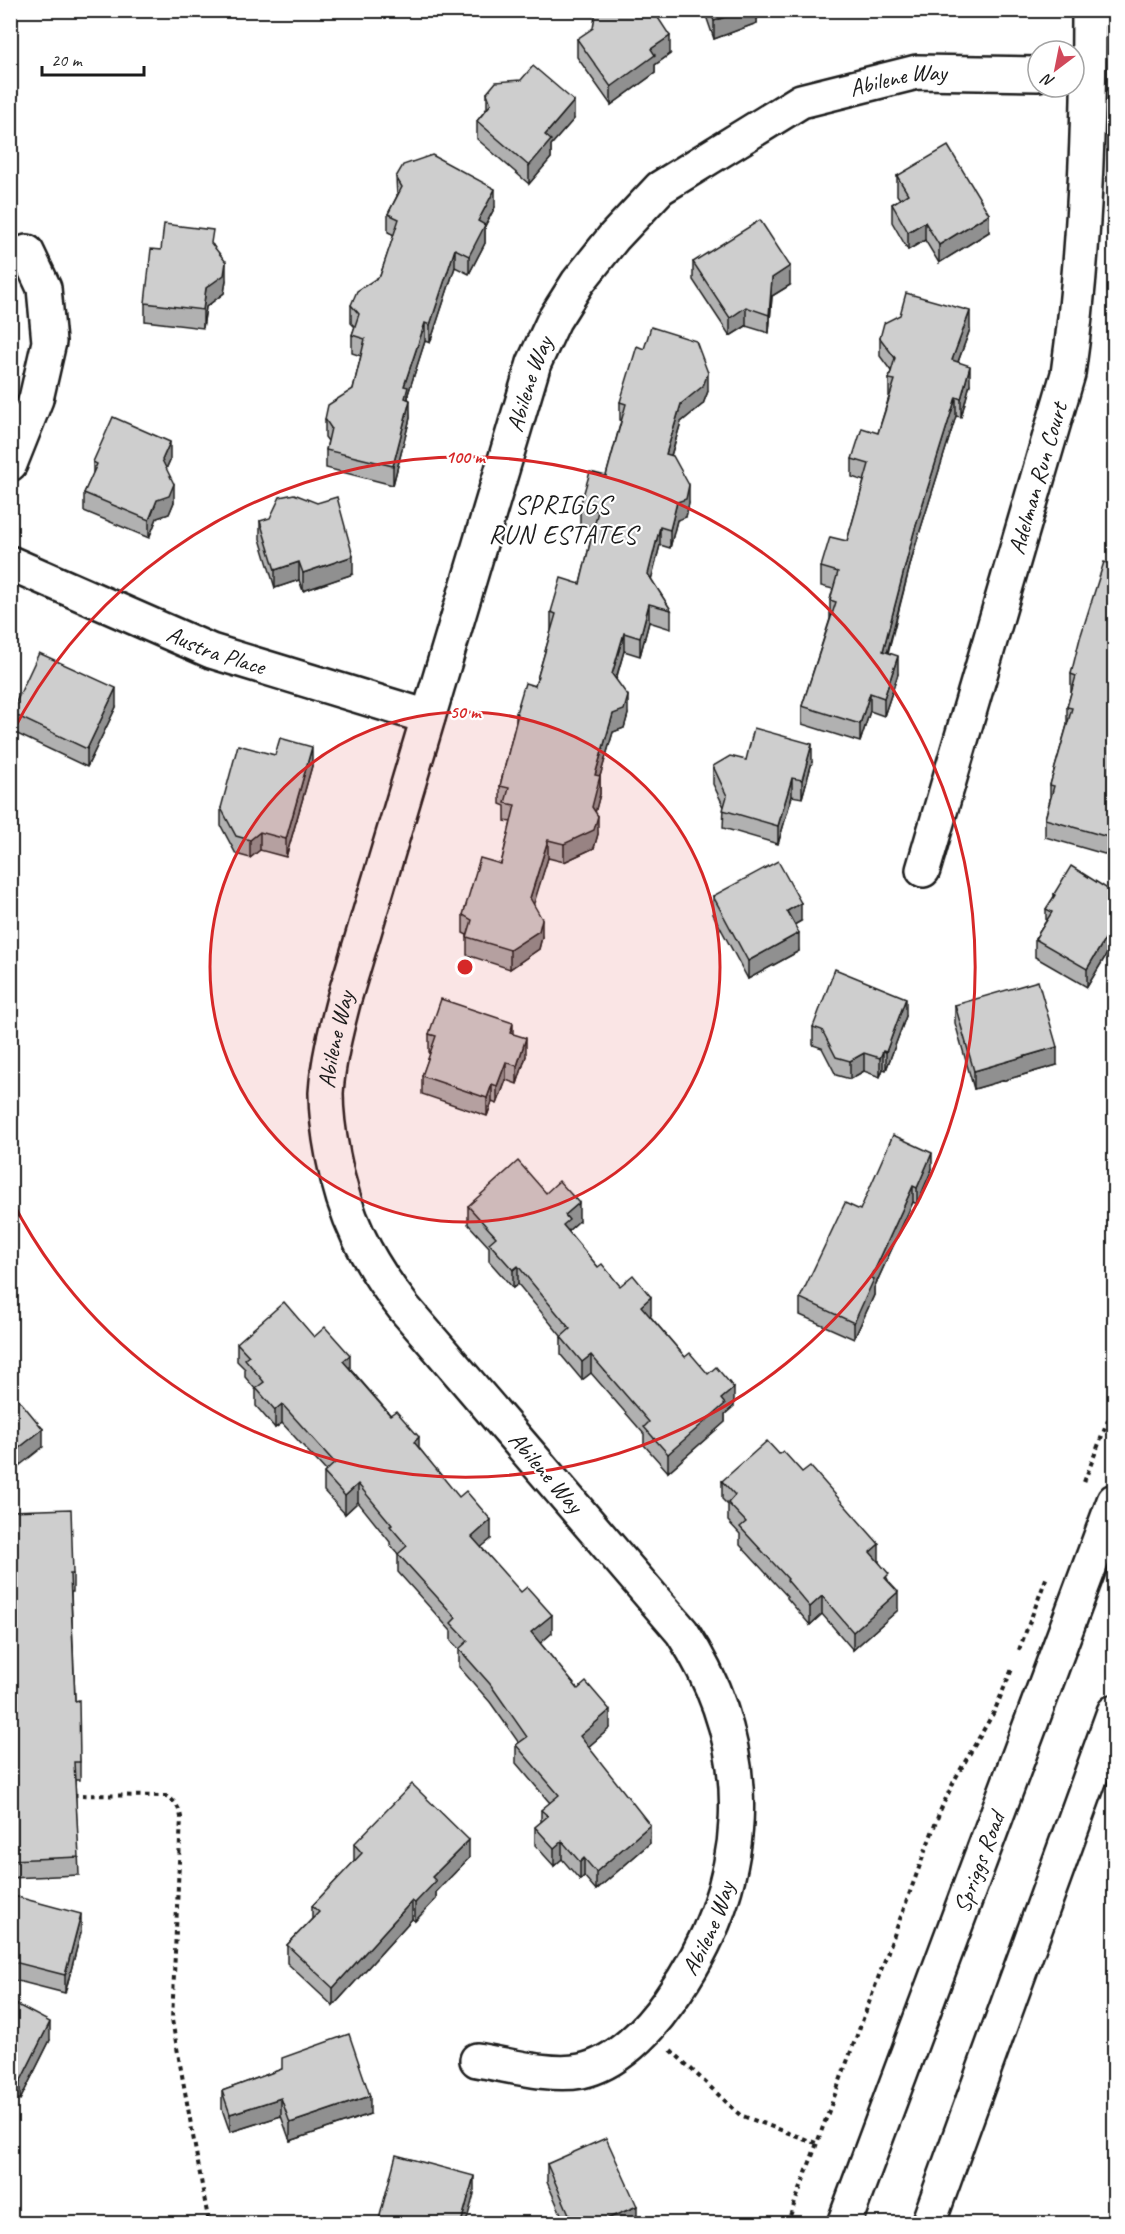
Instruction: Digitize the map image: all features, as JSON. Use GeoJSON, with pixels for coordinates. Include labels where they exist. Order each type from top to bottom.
{"type":"FeatureCollection","features":[{"type":"Feature","properties":{"kind":"street","name":"Adelman Run Court"},"geometry":{"type":"LineString","coordinates":[[923,870],[1068,374],[1078,298],[1092,74],[1089,10]]}},
{"type":"Feature","properties":{"kind":"street","name":"Abilene Way"},"geometry":{"type":"LineString","coordinates":[[477,2060],[543,2070],[580,2071],[599,2064],[622,2050],[651,2023],[699,1956],[722,1899],[733,1851],[736,1820],[735,1767],[723,1714],[698,1657],[682,1632],[386,1285],[360,1244],[337,1178],[327,1115],[327,1092],[334,1039],[344,999],[534,363],[554,320],[578,282],[614,237],[660,188],[801,101],[916,72],[1026,74]]}},
{"type":"Feature","properties":{"kind":"street"},"geometry":{"type":"LineString","coordinates":[[10,464],[36,399],[49,342],[44,288],[27,252]]}},
{"type":"Feature","properties":{"kind":"street","name":"Austra Place"},"geometry":{"type":"LineString","coordinates":[[10,563],[211,651],[428,717]]}},
{"type":"Feature","properties":{"kind":"street","name":"Spriggs Road"},"geometry":{"type":"LineString","coordinates":[[844,2223],[1114,1501]]}},
{"type":"Feature","properties":{"kind":"street"},"geometry":{"type":"LineString","coordinates":[[928,2223],[1114,1712]]}},
{"type":"Feature","properties":{"kind":"path"},"geometry":{"type":"LineString","coordinates":[[1082,1488],[1114,1405]]}},
{"type":"Feature","properties":{"kind":"path"},"geometry":{"type":"LineString","coordinates":[[1017,1655],[1051,1566]]}},
{"type":"Feature","properties":{"kind":"path"},"geometry":{"type":"LineString","coordinates":[[787,2223],[940,1811],[955,1779],[994,1712],[1013,1666]]}},
{"type":"Feature","properties":{"kind":"path"},"geometry":{"type":"LineString","coordinates":[[68,1795],[166,1796],[180,1811],[172,2020],[208,2223]]}},
{"type":"Feature","properties":{"kind":"path"},"geometry":{"type":"LineString","coordinates":[[671,2050],[740,2115],[816,2143]]}},
{"type":"Feature","properties":{"kind":"building"},"geometry":{"type":"Polygon","coordinates":[[[596,10],[653,10],[670,36],[651,49],[655,55],[611,87],[577,39],[593,28],[596,10]]]}},
{"type":"Feature","properties":{"kind":"building"},"geometry":{"type":"Polygon","coordinates":[[[710,10],[743,10],[714,21],[710,10]]]}},
{"type":"Feature","properties":{"kind":"building"},"geometry":{"type":"Polygon","coordinates":[[[533,66],[574,101],[545,135],[551,140],[529,166],[477,121],[491,104],[487,93],[496,82],[521,80],[533,66]]]}},
{"type":"Feature","properties":{"kind":"building"},"geometry":{"type":"Polygon","coordinates":[[[948,146],[989,214],[939,245],[925,222],[908,232],[892,204],[908,194],[897,176],[948,146]]]}},
{"type":"Feature","properties":{"kind":"building"},"geometry":{"type":"Polygon","coordinates":[[[432,155],[495,189],[478,221],[485,225],[469,256],[455,249],[430,325],[425,323],[404,386],[408,387],[405,398],[410,400],[393,466],[326,450],[331,428],[325,419],[328,405],[353,389],[365,339],[352,335],[359,314],[351,305],[357,291],[380,276],[399,219],[388,214],[402,187],[396,177],[403,165],[432,155]]]}},
{"type":"Feature","properties":{"kind":"building"},"geometry":{"type":"Polygon","coordinates":[[[760,220],[790,266],[772,278],[769,315],[746,307],[730,318],[693,262],[760,220]]]}},
{"type":"Feature","properties":{"kind":"building"},"geometry":{"type":"Polygon","coordinates":[[[164,224],[213,230],[211,243],[226,262],[224,275],[206,288],[203,310],[145,303],[151,249],[161,250],[164,224]]]}},
{"type":"Feature","properties":{"kind":"building"},"geometry":{"type":"Polygon","coordinates":[[[906,293],[970,311],[952,360],[970,366],[961,399],[956,397],[914,532],[883,651],[898,656],[884,698],[870,693],[860,724],[802,706],[836,602],[830,600],[838,572],[821,567],[830,537],[847,541],[869,464],[852,459],[862,428],[878,433],[895,380],[889,379],[895,358],[880,338],[884,323],[900,315],[906,293]]]}},
{"type":"Feature","properties":{"kind":"building"},"geometry":{"type":"Polygon","coordinates":[[[651,327],[696,341],[708,373],[703,386],[681,404],[666,454],[673,456],[689,485],[686,499],[677,502],[670,530],[660,527],[648,574],[671,610],[649,604],[640,638],[624,633],[612,674],[628,696],[624,710],[613,714],[595,775],[600,776],[592,807],[598,816],[594,830],[564,844],[548,840],[530,898],[542,919],[539,931],[510,950],[467,937],[472,920],[463,915],[480,858],[501,864],[515,805],[505,803],[509,788],[500,786],[518,714],[516,713],[525,683],[535,686],[556,614],[551,612],[561,578],[580,584],[598,511],[580,506],[590,472],[606,476],[626,404],[620,402],[637,346],[644,349],[651,327]]]}},
{"type":"Feature","properties":{"kind":"building"},"geometry":{"type":"Polygon","coordinates":[[[113,417],[170,442],[162,460],[174,484],[169,496],[157,500],[149,520],[84,493],[97,464],[93,462],[113,417]]]}},
{"type":"Feature","properties":{"kind":"building"},"geometry":{"type":"Polygon","coordinates":[[[294,494],[317,503],[337,497],[353,556],[303,573],[299,562],[275,570],[260,521],[270,518],[280,497],[294,494]]]}},
{"type":"Feature","properties":{"kind":"building"},"geometry":{"type":"Polygon","coordinates":[[[1104,562],[1114,565],[1114,811],[1108,837],[1045,819],[1054,786],[1050,785],[1072,708],[1067,707],[1076,676],[1071,674],[1104,562]]]}},
{"type":"Feature","properties":{"kind":"building"},"geometry":{"type":"Polygon","coordinates":[[[39,653],[116,688],[87,749],[11,713],[39,653]]]}},
{"type":"Feature","properties":{"kind":"building"},"geometry":{"type":"Polygon","coordinates":[[[754,728],[812,744],[802,780],[792,778],[778,826],[723,810],[727,796],[713,766],[730,756],[746,760],[754,728]]]}},
{"type":"Feature","properties":{"kind":"building"},"geometry":{"type":"Polygon","coordinates":[[[280,738],[312,747],[286,839],[260,832],[250,840],[236,836],[221,808],[238,745],[275,755],[280,738]]]}},
{"type":"Feature","properties":{"kind":"building"},"geometry":{"type":"Polygon","coordinates":[[[778,861],[801,903],[787,911],[799,933],[748,961],[713,896],[778,861]]]}},
{"type":"Feature","properties":{"kind":"building"},"geometry":{"type":"Polygon","coordinates":[[[1071,866],[1114,893],[1114,924],[1087,969],[1035,939],[1052,912],[1046,909],[1071,866]]]}},
{"type":"Feature","properties":{"kind":"building"},"geometry":{"type":"Polygon","coordinates":[[[835,969],[906,998],[886,1052],[883,1051],[880,1058],[864,1053],[850,1061],[836,1057],[822,1030],[813,1027],[835,969]]]}},
{"type":"Feature","properties":{"kind":"building"},"geometry":{"type":"Polygon","coordinates":[[[1038,981],[1057,1047],[974,1071],[955,1005],[1038,981]]]}},
{"type":"Feature","properties":{"kind":"building"},"geometry":{"type":"Polygon","coordinates":[[[441,999],[513,1023],[510,1033],[526,1038],[517,1066],[506,1062],[497,1086],[492,1084],[487,1098],[422,1076],[436,1036],[429,1034],[441,999]]]}},
{"type":"Feature","properties":{"kind":"building"},"geometry":{"type":"Polygon","coordinates":[[[893,1135],[932,1153],[917,1188],[913,1186],[871,1278],[874,1279],[854,1323],[800,1298],[845,1203],[860,1210],[893,1135]]]}},
{"type":"Feature","properties":{"kind":"building"},"geometry":{"type":"Polygon","coordinates":[[[518,1161],[546,1193],[559,1181],[579,1203],[565,1215],[569,1220],[563,1225],[598,1267],[602,1264],[620,1286],[633,1275],[651,1297],[641,1306],[685,1357],[690,1353],[708,1374],[716,1367],[734,1388],[721,1399],[725,1404],[668,1454],[644,1427],[649,1422],[591,1355],[582,1362],[561,1337],[570,1329],[518,1266],[513,1270],[489,1243],[496,1237],[468,1206],[518,1161]]]}},
{"type":"Feature","properties":{"kind":"building"},"geometry":{"type":"Polygon","coordinates":[[[284,1302],[314,1337],[325,1327],[350,1355],[343,1361],[390,1415],[396,1411],[419,1437],[414,1442],[459,1497],[466,1491],[491,1520],[472,1537],[521,1592],[527,1587],[552,1615],[531,1632],[578,1689],[586,1682],[610,1710],[580,1736],[650,1825],[596,1872],[584,1858],[580,1862],[562,1841],[554,1848],[535,1827],[548,1816],[541,1810],[559,1795],[516,1745],[527,1737],[490,1684],[459,1649],[468,1641],[451,1623],[456,1618],[398,1554],[407,1546],[358,1484],[345,1496],[324,1473],[335,1463],[282,1404],[275,1410],[256,1388],[264,1382],[245,1359],[249,1356],[237,1343],[284,1302]]]}},
{"type":"Feature","properties":{"kind":"building"},"geometry":{"type":"Polygon","coordinates":[[[10,1389],[43,1429],[10,1455],[10,1389]]]}},
{"type":"Feature","properties":{"kind":"building"},"geometry":{"type":"Polygon","coordinates":[[[767,1441],[779,1454],[783,1451],[802,1472],[810,1466],[879,1544],[870,1552],[889,1574],[885,1578],[898,1592],[853,1632],[822,1596],[810,1607],[788,1579],[740,1527],[746,1522],[728,1503],[735,1495],[722,1481],[767,1441]]]}},
{"type":"Feature","properties":{"kind":"building"},"geometry":{"type":"Polygon","coordinates":[[[71,1509],[73,1574],[70,1574],[75,1701],[79,1700],[80,1762],[74,1762],[79,1857],[10,1860],[10,1511],[71,1509]]]}},
{"type":"Feature","properties":{"kind":"building"},"geometry":{"type":"Polygon","coordinates":[[[412,1784],[469,1840],[432,1877],[436,1881],[415,1903],[412,1901],[333,1988],[287,1945],[319,1912],[312,1906],[362,1853],[354,1844],[412,1784]]]}},
{"type":"Feature","properties":{"kind":"building"},"geometry":{"type":"Polygon","coordinates":[[[10,1895],[81,1914],[65,1975],[10,1961],[10,1895]]]}},
{"type":"Feature","properties":{"kind":"building"},"geometry":{"type":"Polygon","coordinates":[[[10,2001],[50,2022],[20,2082],[10,2077],[10,2001]]]}},
{"type":"Feature","properties":{"kind":"building"},"geometry":{"type":"Polygon","coordinates":[[[349,2034],[370,2096],[290,2123],[281,2098],[230,2114],[222,2091],[282,2069],[282,2058],[349,2034]]]}},
{"type":"Feature","properties":{"kind":"building"},"geometry":{"type":"Polygon","coordinates":[[[606,2138],[637,2206],[597,2223],[573,2223],[547,2164],[606,2138]]]}},
{"type":"Feature","properties":{"kind":"building"},"geometry":{"type":"Polygon","coordinates":[[[396,2155],[474,2176],[461,2223],[378,2223],[396,2155]]]}},
{"type":"Feature","properties":{"kind":"district","name":"SPRIGGS RUN ESTATES"},"geometry":{"type":"Point","coordinates":[563,519]}}]}
